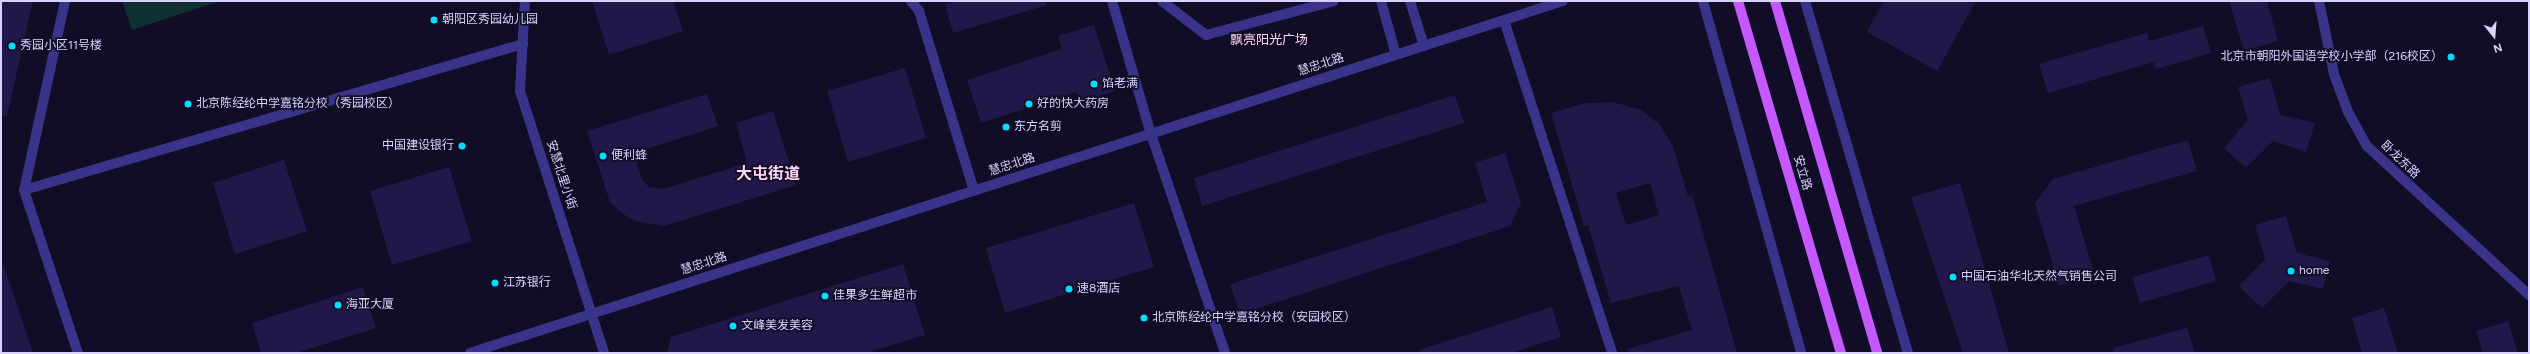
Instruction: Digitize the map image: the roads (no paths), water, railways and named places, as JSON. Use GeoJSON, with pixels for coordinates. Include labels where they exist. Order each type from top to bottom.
{"type":"FeatureCollection","features":[{"type":"Feature","properties":{"kind":"main road","name":"安立路"},"geometry":{"type":"LineString","coordinates":[[1738,1],[1841,353]]}},
{"type":"Feature","properties":{"kind":"main road","name":"安立路"},"geometry":{"type":"LineString","coordinates":[[1775,1],[1877,353]]}},
{"type":"Feature","properties":{"kind":"street"},"geometry":{"type":"LineString","coordinates":[[65,1],[24,190],[78,353]]}},
{"type":"Feature","properties":{"kind":"street","name":"安慧北里小街"},"geometry":{"type":"LineString","coordinates":[[525,1],[520,91],[604,353]]}},
{"type":"Feature","properties":{"kind":"street"},"geometry":{"type":"LineString","coordinates":[[911,1],[919,12],[974,191]]}},
{"type":"Feature","properties":{"kind":"street"},"geometry":{"type":"LineString","coordinates":[[1112,1],[1151,134],[1224,353]]}},
{"type":"Feature","properties":{"kind":"street"},"geometry":{"type":"LineString","coordinates":[[1162,1],[1206,35],[1334,1]]}},
{"type":"Feature","properties":{"kind":"street"},"geometry":{"type":"LineString","coordinates":[[1381,1],[1396,55]]}},
{"type":"Feature","properties":{"kind":"street"},"geometry":{"type":"LineString","coordinates":[[1410,1],[1424,46]]}},
{"type":"Feature","properties":{"kind":"street","name":"慧忠北路"},"geometry":{"type":"LineString","coordinates":[[470,353],[1563,1]]}},
{"type":"Feature","properties":{"kind":"street"},"geometry":{"type":"LineString","coordinates":[[1703,1],[1801,353]]}},
{"type":"Feature","properties":{"kind":"street"},"geometry":{"type":"LineString","coordinates":[[1806,1],[1908,353]]}},
{"type":"Feature","properties":{"kind":"street","name":"卧龙东路"},"geometry":{"type":"LineString","coordinates":[[2319,1],[2334,74],[2348,112],[2367,146],[2529,296]]}},
{"type":"Feature","properties":{"kind":"street"},"geometry":{"type":"LineString","coordinates":[[1504,20],[1612,353]]}},
{"type":"Feature","properties":{"kind":"street"},"geometry":{"type":"LineString","coordinates":[[24,190],[523,44]]}},
{"type":"Feature","properties":{"kind":"place","name":"朝阳区秀园幼儿园"},"geometry":{"type":"Point","coordinates":[434,20]}},
{"type":"Feature","properties":{"kind":"place","name":"秀园小区11号楼"},"geometry":{"type":"Point","coordinates":[12,46]}},
{"type":"Feature","properties":{"kind":"place","name":"北京市朝阳外国语学校小学部（216校区）"},"geometry":{"type":"Point","coordinates":[2451,57]}},
{"type":"Feature","properties":{"kind":"place","name":"馅老满"},"geometry":{"type":"Point","coordinates":[1094,84]}},
{"type":"Feature","properties":{"kind":"place","name":"北京陈经纶中学嘉铭分校（秀园校区）"},"geometry":{"type":"Point","coordinates":[188,104]}},
{"type":"Feature","properties":{"kind":"place","name":"好的快大药房"},"geometry":{"type":"Point","coordinates":[1029,104]}},
{"type":"Feature","properties":{"kind":"place","name":"东方名剪"},"geometry":{"type":"Point","coordinates":[1006,127]}},
{"type":"Feature","properties":{"kind":"place","name":"中国建设银行"},"geometry":{"type":"Point","coordinates":[462,146]}},
{"type":"Feature","properties":{"kind":"place","name":"便利蜂"},"geometry":{"type":"Point","coordinates":[603,156]}},
{"type":"Feature","properties":{"kind":"place","name":"home"},"geometry":{"type":"Point","coordinates":[2291,271]}},
{"type":"Feature","properties":{"kind":"place","name":"中国石油华北天然气销售公司"},"geometry":{"type":"Point","coordinates":[1953,277]}},
{"type":"Feature","properties":{"kind":"place","name":"江苏银行"},"geometry":{"type":"Point","coordinates":[495,283]}},
{"type":"Feature","properties":{"kind":"place","name":"速8酒店"},"geometry":{"type":"Point","coordinates":[1069,289]}},
{"type":"Feature","properties":{"kind":"place","name":"佳果多生鲜超市"},"geometry":{"type":"Point","coordinates":[825,296]}},
{"type":"Feature","properties":{"kind":"place","name":"海亚大厦"},"geometry":{"type":"Point","coordinates":[338,305]}},
{"type":"Feature","properties":{"kind":"place","name":"北京陈经纶中学嘉铭分校（安园校区）"},"geometry":{"type":"Point","coordinates":[1144,318]}},
{"type":"Feature","properties":{"kind":"place","name":"文峰美发美容"},"geometry":{"type":"Point","coordinates":[733,326]}},
{"type":"Feature","properties":{"kind":"district","name":"飘亮阳光广场"},"geometry":{"type":"Point","coordinates":[1269,40]}},
{"type":"Feature","properties":{"kind":"district","name":"大屯街道"},"geometry":{"type":"Point","coordinates":[768,174]}}]}
